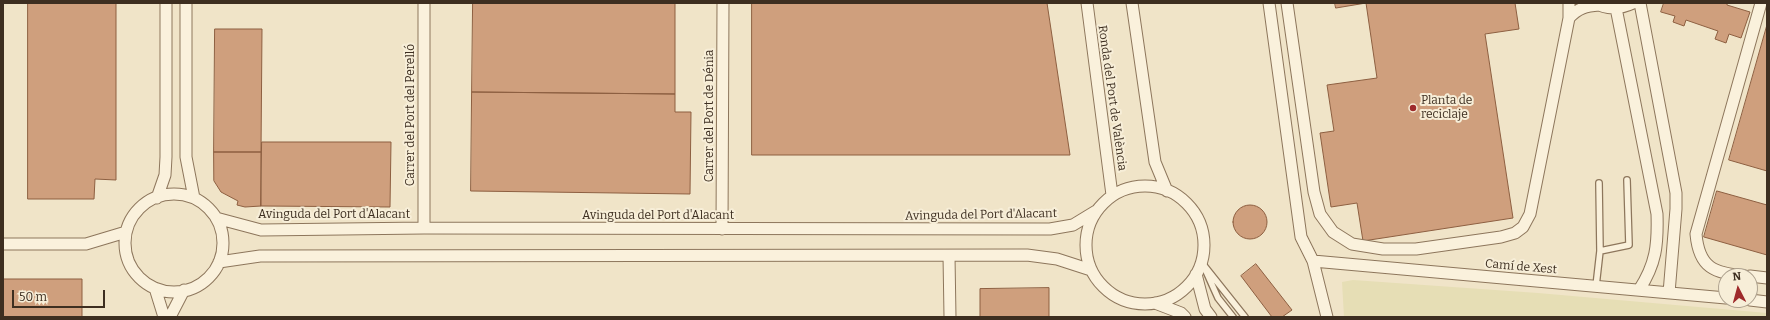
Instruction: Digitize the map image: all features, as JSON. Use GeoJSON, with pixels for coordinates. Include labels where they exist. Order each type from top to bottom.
{"type":"FeatureCollection","features":[{"type":"Feature","properties":{"kind":"street"},"geometry":{"type":"LineString","coordinates":[[157,198],[164,175],[166,157],[166,3]]}},
{"type":"Feature","properties":{"kind":"street"},"geometry":{"type":"LineString","coordinates":[[186,3],[186,157],[194,198]]}},
{"type":"Feature","properties":{"kind":"street","name":"Carrer del Port del Perelló"},"geometry":{"type":"LineString","coordinates":[[424,3],[424,228]]}},
{"type":"Feature","properties":{"kind":"street","name":"Carrer del Port de Dénia"},"geometry":{"type":"LineString","coordinates":[[722,229],[723,3]]}},
{"type":"Feature","properties":{"kind":"street","name":"Ronda del Port de València"},"geometry":{"type":"LineString","coordinates":[[1087,3],[1112,195]]}},
{"type":"Feature","properties":{"kind":"street"},"geometry":{"type":"LineString","coordinates":[[1132,3],[1155,162],[1167,191]]}},
{"type":"Feature","properties":{"kind":"street"},"geometry":{"type":"LineString","coordinates":[[1269,3],[1301,237],[1313,261],[1327,317]]}},
{"type":"Feature","properties":{"kind":"street"},"geometry":{"type":"LineString","coordinates":[[1287,3],[1314,192],[1320,214],[1333,232],[1352,244],[1383,249],[1416,249],[1501,237],[1515,233],[1523,227],[1530,214],[1569,18],[1569,3]]}},
{"type":"Feature","properties":{"kind":"street"},"geometry":{"type":"LineString","coordinates":[[1569,18],[1577,10],[1586,6],[1597,4],[1616,8],[1632,3]]}},
{"type":"Feature","properties":{"kind":"street"},"geometry":{"type":"LineString","coordinates":[[1640,3],[1676,193],[1669,293]]}},
{"type":"Feature","properties":{"kind":"street"},"geometry":{"type":"LineString","coordinates":[[1718,272],[1712,270],[1703,261],[1697,248],[1696,234],[1761,3]]}},
{"type":"Feature","properties":{"kind":"street"},"geometry":{"type":"LineString","coordinates":[[1616,8],[1658,214],[1658,236],[1655,261],[1639,290]]}},
{"type":"Feature","properties":{"kind":"street"},"geometry":{"type":"LineString","coordinates":[[1135,186],[1159,187],[1167,191],[1182,198],[1202,225],[1205,245],[1202,263],[1196,274],[1183,291],[1173,297],[1155,303],[1139,304],[1112,294],[1095,277],[1091,270],[1086,246],[1091,221],[1096,211],[1112,195],[1135,186]]}},
{"type":"Feature","properties":{"kind":"street"},"geometry":{"type":"LineString","coordinates":[[178,194],[194,198],[212,212],[216,218],[223,236],[222,251],[219,262],[213,272],[196,286],[176,292],[155,288],[136,274],[127,259],[125,242],[129,222],[139,209],[148,202],[163,195],[178,194]]}},
{"type":"Feature","properties":{"kind":"street","name":"Avinguda del Port d'Alacant"},"geometry":{"type":"LineString","coordinates":[[216,218],[261,230],[424,228],[1050,229],[1073,225],[1096,211]]}},
{"type":"Feature","properties":{"kind":"street"},"geometry":{"type":"LineString","coordinates":[[3,244],[86,244],[126,232]]}},
{"type":"Feature","properties":{"kind":"street"},"geometry":{"type":"LineString","coordinates":[[219,262],[260,256],[1027,255],[1057,259],[1091,270]]}},
{"type":"Feature","properties":{"kind":"street"},"geometry":{"type":"LineString","coordinates":[[949,256],[950,317]]}},
{"type":"Feature","properties":{"kind":"street","name":"Camí de Xest"},"geometry":{"type":"LineString","coordinates":[[1313,261],[1718,297]]}},
{"type":"Feature","properties":{"kind":"street"},"geometry":{"type":"LineString","coordinates":[[1196,274],[1205,309],[1211,317]]}},
{"type":"Feature","properties":{"kind":"street"},"geometry":{"type":"LineString","coordinates":[[155,288],[164,317]]}},
{"type":"Feature","properties":{"kind":"street"},"geometry":{"type":"LineString","coordinates":[[170,317],[184,290]]}},
{"type":"Feature","properties":{"kind":"street"},"geometry":{"type":"LineString","coordinates":[[1155,303],[1173,313],[1181,313],[1185,317]]}},
{"type":"Feature","properties":{"kind":"lane"},"geometry":{"type":"LineString","coordinates":[[1600,251],[1629,245],[1627,180]]}},
{"type":"Feature","properties":{"kind":"lane"},"geometry":{"type":"LineString","coordinates":[[1596,286],[1600,251],[1599,183]]}},
{"type":"Feature","properties":{"kind":"lane"},"geometry":{"type":"LineString","coordinates":[[1202,263],[1218,298],[1233,317]]}},
{"type":"Feature","properties":{"kind":"lane"},"geometry":{"type":"LineString","coordinates":[[1202,263],[1245,317]]}},
{"type":"Feature","properties":{"kind":"shaded area"},"geometry":{"type":"Polygon","coordinates":[[[1353,280],[1538,293],[1767,313],[1767,317],[1344,317],[1342,282],[1353,280]]]}},
{"type":"Feature","properties":{"kind":"building"},"geometry":{"type":"Polygon","coordinates":[[[28,3],[116,3],[116,180],[95,179],[94,199],[28,199],[28,3]]]}},
{"type":"Feature","properties":{"kind":"building"},"geometry":{"type":"Polygon","coordinates":[[[473,3],[675,3],[675,94],[472,92],[473,3]]]}},
{"type":"Feature","properties":{"kind":"building"},"geometry":{"type":"Polygon","coordinates":[[[752,3],[1047,3],[1070,155],[752,155],[752,3]]]}},
{"type":"Feature","properties":{"kind":"building"},"geometry":{"type":"Polygon","coordinates":[[[1335,3],[1366,3],[1336,8],[1335,3]]]}},
{"type":"Feature","properties":{"kind":"building","name":"Planta de reciclaje"},"geometry":{"type":"Polygon","coordinates":[[[1366,3],[1515,3],[1519,29],[1485,34],[1513,218],[1363,241],[1357,203],[1331,207],[1320,133],[1334,131],[1327,85],[1377,78],[1366,3]]]}},
{"type":"Feature","properties":{"kind":"building"},"geometry":{"type":"Polygon","coordinates":[[[1664,3],[1727,3],[1727,5],[1750,12],[1741,38],[1729,34],[1726,43],[1715,39],[1718,31],[1686,20],[1684,26],[1673,22],[1675,16],[1661,12],[1664,3]]]}},
{"type":"Feature","properties":{"kind":"building"},"geometry":{"type":"Polygon","coordinates":[[[1767,25],[1767,171],[1729,160],[1767,25]]]}},
{"type":"Feature","properties":{"kind":"building"},"geometry":{"type":"Polygon","coordinates":[[[215,29],[262,29],[261,152],[214,152],[215,29]]]}},
{"type":"Feature","properties":{"kind":"building"},"geometry":{"type":"Polygon","coordinates":[[[472,92],[675,94],[675,112],[691,112],[690,194],[471,191],[472,92]]]}},
{"type":"Feature","properties":{"kind":"building"},"geometry":{"type":"Polygon","coordinates":[[[262,142],[391,142],[390,207],[261,206],[262,142]]]}},
{"type":"Feature","properties":{"kind":"building"},"geometry":{"type":"Polygon","coordinates":[[[214,152],[261,152],[261,206],[245,207],[237,205],[238,201],[221,192],[214,181],[214,152]]]}},
{"type":"Feature","properties":{"kind":"building"},"geometry":{"type":"Polygon","coordinates":[[[1717,191],[1767,205],[1767,255],[1704,237],[1717,191]]]}},
{"type":"Feature","properties":{"kind":"building"},"geometry":{"type":"Polygon","coordinates":[[[1247,205],[1253,205],[1257,206],[1264,212],[1267,222],[1266,229],[1260,236],[1253,239],[1247,239],[1243,238],[1236,232],[1233,225],[1233,219],[1234,215],[1240,208],[1247,205]]]}},
{"type":"Feature","properties":{"kind":"building"},"geometry":{"type":"Polygon","coordinates":[[[1256,264],[1292,310],[1282,317],[1272,317],[1241,276],[1256,264]]]}},
{"type":"Feature","properties":{"kind":"building"},"geometry":{"type":"Polygon","coordinates":[[[3,279],[82,279],[82,317],[3,317],[3,279]]]}},
{"type":"Feature","properties":{"kind":"building"},"geometry":{"type":"Polygon","coordinates":[[[1049,288],[1049,317],[980,317],[980,289],[1049,288]]]}},
{"type":"Feature","properties":{"kind":"place","name":"Planta de reciclaje"},"geometry":{"type":"Point","coordinates":[1413,108]}}]}
